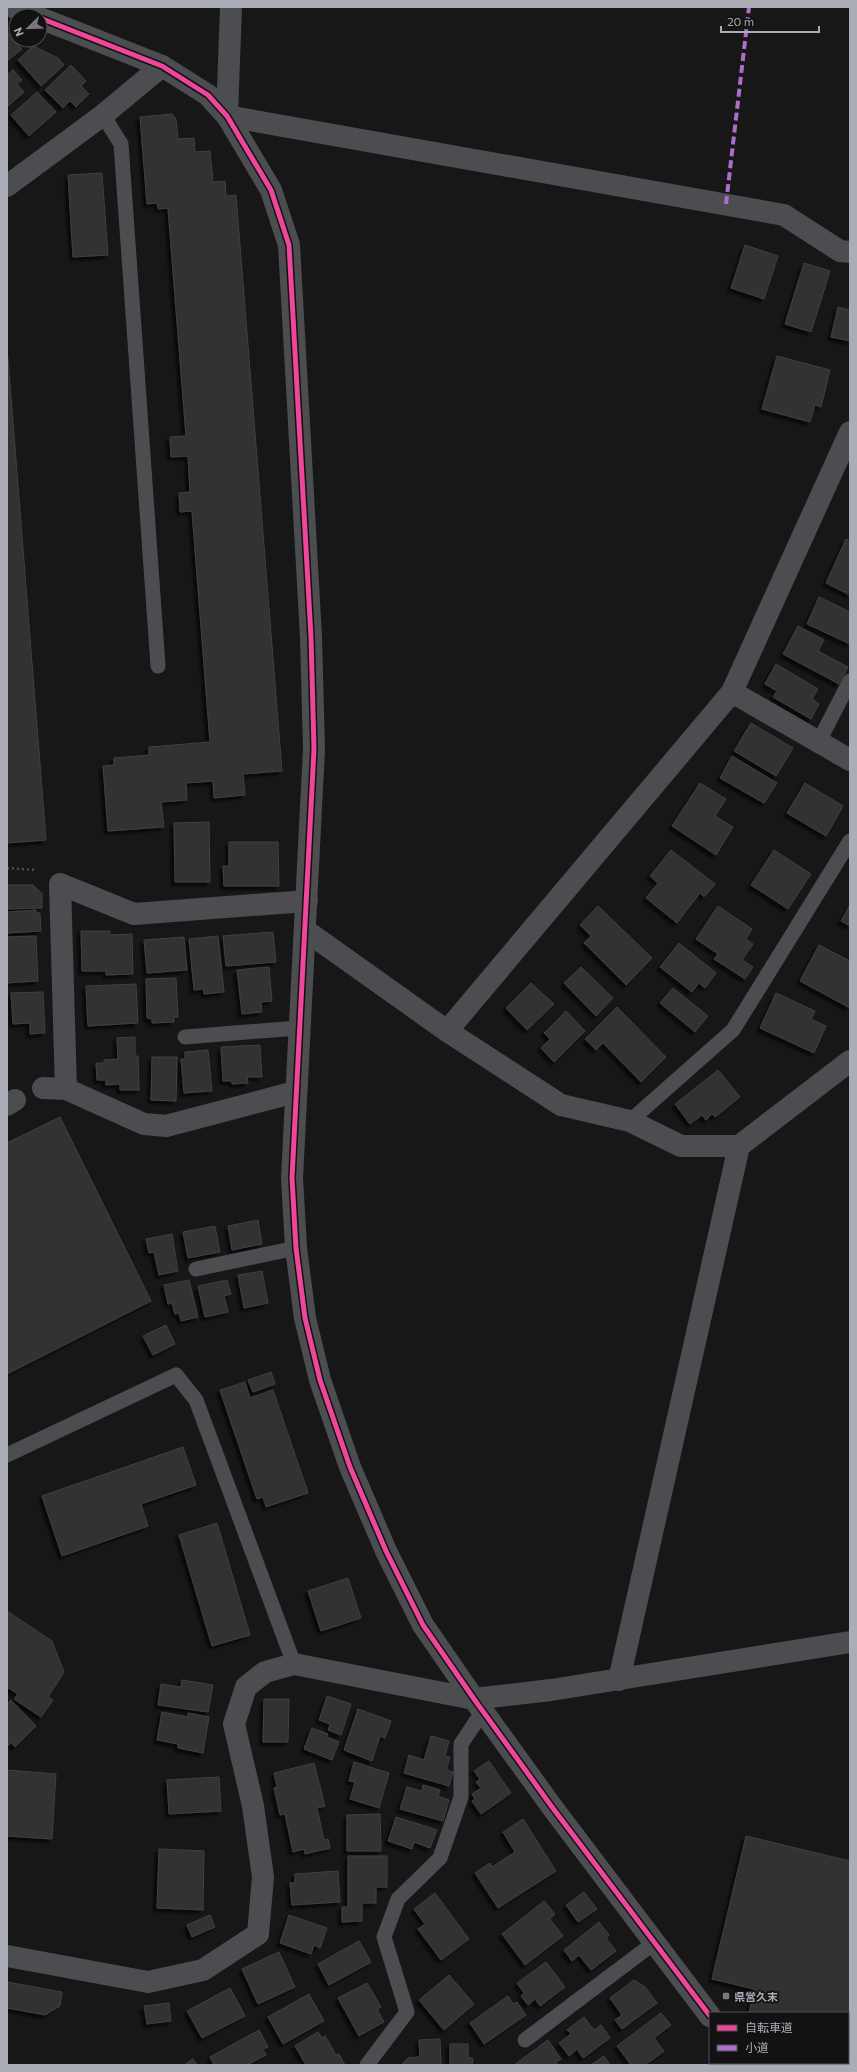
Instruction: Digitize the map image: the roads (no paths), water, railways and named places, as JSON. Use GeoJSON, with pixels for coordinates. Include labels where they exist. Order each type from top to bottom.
{"type":"FeatureCollection","features":[{"type":"Feature","properties":{"kind":"street"},"geometry":{"type":"LineString","coordinates":[[227,116],[231,7]]}},
{"type":"Feature","properties":{"kind":"street"},"geometry":{"type":"LineString","coordinates":[[48,21],[162,66],[208,96],[227,116],[271,190],[289,245],[311,637],[314,749],[307,901],[298,1028],[292,1178],[296,1248],[305,1318],[320,1380],[350,1468],[386,1551],[423,1625],[478,1705],[552,1807],[709,2015]]}},
{"type":"Feature","properties":{"kind":"street"},"geometry":{"type":"LineString","coordinates":[[7,186],[103,115],[162,66]]}},
{"type":"Feature","properties":{"kind":"street"},"geometry":{"type":"LineString","coordinates":[[227,116],[784,215],[840,251],[850,252]]}},
{"type":"Feature","properties":{"kind":"street"},"geometry":{"type":"LineString","coordinates":[[446,1031],[732,692],[850,432]]}},
{"type":"Feature","properties":{"kind":"street"},"geometry":{"type":"LineString","coordinates":[[732,692],[850,760]]}},
{"type":"Feature","properties":{"kind":"street"},"geometry":{"type":"LineString","coordinates":[[66,1089],[60,884],[134,914],[307,901]]}},
{"type":"Feature","properties":{"kind":"street"},"geometry":{"type":"LineString","coordinates":[[305,930],[446,1031],[561,1105],[630,1121],[681,1146],[739,1146],[850,1061]]}},
{"type":"Feature","properties":{"kind":"street"},"geometry":{"type":"LineString","coordinates":[[43,1088],[66,1089],[144,1124],[166,1126],[295,1092]]}},
{"type":"Feature","properties":{"kind":"street"},"geometry":{"type":"LineString","coordinates":[[619,1680],[739,1146]]}},
{"type":"Feature","properties":{"kind":"street"},"geometry":{"type":"LineString","coordinates":[[7,1956],[148,1982],[203,1970],[258,1934],[264,1877],[253,1806],[234,1724],[246,1687],[265,1672],[294,1664],[478,1705],[551,1690],[850,1642]]}},
{"type":"Feature","properties":{"kind":"lane"},"geometry":{"type":"LineString","coordinates":[[103,115],[121,144],[158,666]]}},
{"type":"Feature","properties":{"kind":"lane"},"geometry":{"type":"LineString","coordinates":[[819,741],[850,681]]}},
{"type":"Feature","properties":{"kind":"lane"},"geometry":{"type":"LineString","coordinates":[[630,1121],[733,1030],[850,841]]}},
{"type":"Feature","properties":{"kind":"lane"},"geometry":{"type":"LineString","coordinates":[[185,1037],[298,1028]]}},
{"type":"Feature","properties":{"kind":"lane"},"geometry":{"type":"LineString","coordinates":[[196,1269],[296,1248]]}},
{"type":"Feature","properties":{"kind":"lane"},"geometry":{"type":"LineString","coordinates":[[7,1455],[176,1375],[196,1400],[294,1664]]}},
{"type":"Feature","properties":{"kind":"lane"},"geometry":{"type":"LineString","coordinates":[[367,2065],[407,2012],[384,1937],[398,1899],[440,1858],[461,1797],[461,1744],[478,1705]]}},
{"type":"Feature","properties":{"kind":"lane"},"geometry":{"type":"LineString","coordinates":[[525,2040],[654,1943]]}},
{"type":"Feature","properties":{"kind":"place","name":"県営久末"},"geometry":{"type":"Point","coordinates":[726,1996]}}]}
